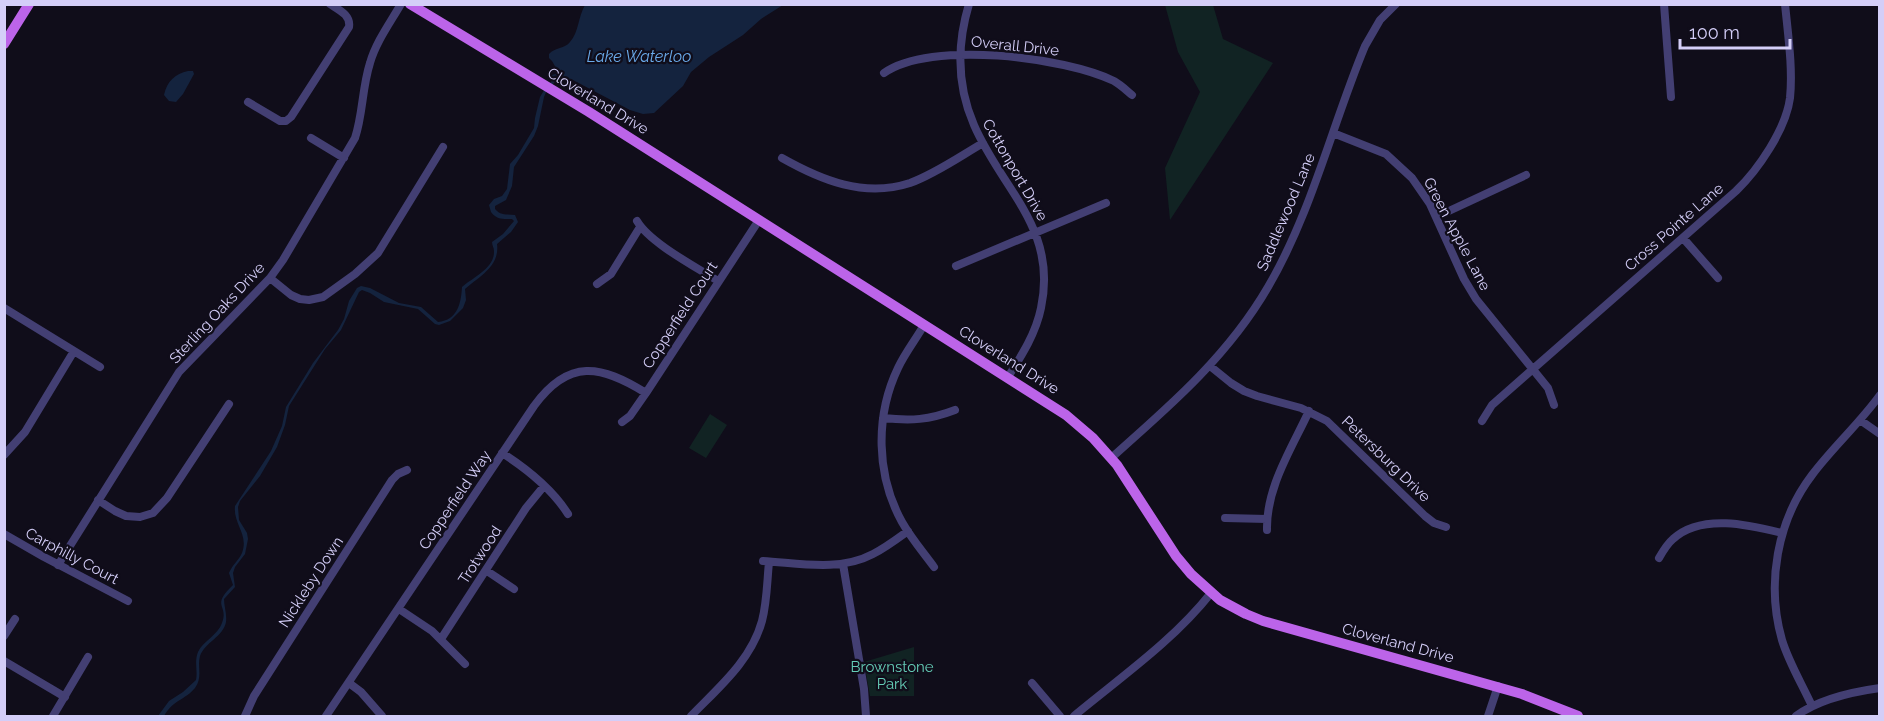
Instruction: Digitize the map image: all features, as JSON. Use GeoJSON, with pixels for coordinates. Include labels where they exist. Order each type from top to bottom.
{"type":"FeatureCollection","features":[{"type":"Feature","properties":{"kind":"main road"},"geometry":{"type":"LineString","coordinates":[[4,44],[29,4]]}},
{"type":"Feature","properties":{"kind":"main road","name":"Cloverland Drive"},"geometry":{"type":"LineString","coordinates":[[410,4],[560,94],[1066,414],[1111,458],[1191,574],[1211,593],[1237,610],[1263,621],[1498,686],[1544,701],[1578,717]]}},
{"type":"Feature","properties":{"kind":"street"},"geometry":{"type":"LineString","coordinates":[[248,102],[280,121],[286,121],[291,117],[349,27],[347,16],[330,4]]}},
{"type":"Feature","properties":{"kind":"street","name":"Sterling Oaks Drive"},"geometry":{"type":"LineString","coordinates":[[58,565],[179,372],[270,278],[295,240],[344,158],[358,128],[372,55],[401,4]]}},
{"type":"Feature","properties":{"kind":"street","name":"Cottonport Drive"},"geometry":{"type":"LineString","coordinates":[[969,4],[960,54],[966,103],[983,143],[1036,232],[1042,254],[1042,306],[1029,340],[1008,377]]}},
{"type":"Feature","properties":{"kind":"street","name":"Saddlewood Lane"},"geometry":{"type":"LineString","coordinates":[[1111,458],[1210,366],[1246,321],[1272,280],[1296,232],[1369,38],[1380,20],[1396,4]]}},
{"type":"Feature","properties":{"kind":"street"},"geometry":{"type":"LineString","coordinates":[[1664,4],[1671,97]]}},
{"type":"Feature","properties":{"kind":"street","name":"Cross Pointe Lane"},"geometry":{"type":"LineString","coordinates":[[1482,421],[1490,407],[1532,369],[1737,191],[1766,155],[1789,104],[1785,4]]}},
{"type":"Feature","properties":{"kind":"street","name":"Overall Drive"},"geometry":{"type":"LineString","coordinates":[[884,73],[906,62],[960,54],[1032,59],[1070,66],[1114,81],[1132,95]]}},
{"type":"Feature","properties":{"kind":"street","name":"Green Apple Lane"},"geometry":{"type":"LineString","coordinates":[[1333,133],[1370,147],[1394,160],[1418,185],[1436,216],[1473,294],[1548,388],[1554,405]]}},
{"type":"Feature","properties":{"kind":"street"},"geometry":{"type":"LineString","coordinates":[[311,138],[344,158]]}},
{"type":"Feature","properties":{"kind":"street"},"geometry":{"type":"LineString","coordinates":[[782,158],[829,181],[852,187],[875,188],[896,186],[918,180],[983,143]]}},
{"type":"Feature","properties":{"kind":"street"},"geometry":{"type":"LineString","coordinates":[[270,278],[291,295],[309,300],[323,297],[355,274],[378,253],[443,147]]}},
{"type":"Feature","properties":{"kind":"street"},"geometry":{"type":"LineString","coordinates":[[1436,216],[1526,175]]}},
{"type":"Feature","properties":{"kind":"street"},"geometry":{"type":"LineString","coordinates":[[956,266],[1106,203]]}},
{"type":"Feature","properties":{"kind":"street","name":"Copperfield Court"},"geometry":{"type":"LineString","coordinates":[[622,422],[630,416],[646,393],[759,220]]}},
{"type":"Feature","properties":{"kind":"street"},"geometry":{"type":"LineString","coordinates":[[597,284],[611,274],[638,224],[656,240],[718,281]]}},
{"type":"Feature","properties":{"kind":"street"},"geometry":{"type":"LineString","coordinates":[[1683,238],[1718,278]]}},
{"type":"Feature","properties":{"kind":"street"},"geometry":{"type":"LineString","coordinates":[[4,308],[100,367]]}},
{"type":"Feature","properties":{"kind":"street"},"geometry":{"type":"LineString","coordinates":[[924,325],[898,368],[887,399],[883,418],[882,452],[886,477],[897,510],[908,531],[934,567]]}},
{"type":"Feature","properties":{"kind":"street"},"geometry":{"type":"LineString","coordinates":[[4,455],[25,432],[74,351]]}},
{"type":"Feature","properties":{"kind":"street","name":"Petersburg Drive"},"geometry":{"type":"LineString","coordinates":[[1210,366],[1231,383],[1250,394],[1292,405],[1327,421],[1430,520],[1446,527]]}},
{"type":"Feature","properties":{"kind":"street","name":"Copperfield Way"},"geometry":{"type":"LineString","coordinates":[[326,717],[544,393],[559,379],[571,374],[596,371],[622,379],[646,393]]}},
{"type":"Feature","properties":{"kind":"street"},"geometry":{"type":"LineString","coordinates":[[1812,706],[1785,648],[1776,610],[1776,575],[1782,533],[1792,508],[1806,483],[1828,454],[1880,395]]}},
{"type":"Feature","properties":{"kind":"street"},"geometry":{"type":"LineString","coordinates":[[98,500],[126,516],[140,517],[153,513],[167,498],[229,404]]}},
{"type":"Feature","properties":{"kind":"street"},"geometry":{"type":"LineString","coordinates":[[883,418],[916,420],[955,410]]}},
{"type":"Feature","properties":{"kind":"street"},"geometry":{"type":"LineString","coordinates":[[1267,530],[1273,489],[1309,411]]}},
{"type":"Feature","properties":{"kind":"street"},"geometry":{"type":"LineString","coordinates":[[1860,420],[1880,434]]}},
{"type":"Feature","properties":{"kind":"street"},"geometry":{"type":"LineString","coordinates":[[502,453],[516,462],[557,498],[568,514]]}},
{"type":"Feature","properties":{"kind":"street","name":"Nickleby Down"},"geometry":{"type":"LineString","coordinates":[[245,717],[254,696],[392,480],[407,470]]}},
{"type":"Feature","properties":{"kind":"street","name":"Trotwood"},"geometry":{"type":"LineString","coordinates":[[441,639],[526,508],[544,486]]}},
{"type":"Feature","properties":{"kind":"street"},"geometry":{"type":"LineString","coordinates":[[1225,518],[1267,519]]}},
{"type":"Feature","properties":{"kind":"street"},"geometry":{"type":"LineString","coordinates":[[1659,558],[1676,536],[1703,526],[1738,524],[1782,533]]}},
{"type":"Feature","properties":{"kind":"street"},"geometry":{"type":"LineString","coordinates":[[691,717],[736,669],[755,640],[764,610],[766,562],[843,564],[873,555],[908,531]]}},
{"type":"Feature","properties":{"kind":"street","name":"Carphilly Court"},"geometry":{"type":"LineString","coordinates":[[4,534],[128,601]]}},
{"type":"Feature","properties":{"kind":"street"},"geometry":{"type":"LineString","coordinates":[[843,564],[864,689],[866,717]]}},
{"type":"Feature","properties":{"kind":"street"},"geometry":{"type":"LineString","coordinates":[[487,571],[514,589]]}},
{"type":"Feature","properties":{"kind":"street"},"geometry":{"type":"LineString","coordinates":[[1074,717],[1172,636],[1211,593]]}},
{"type":"Feature","properties":{"kind":"street"},"geometry":{"type":"LineString","coordinates":[[399,609],[426,626],[465,664]]}},
{"type":"Feature","properties":{"kind":"street"},"geometry":{"type":"LineString","coordinates":[[4,636],[15,619]]}},
{"type":"Feature","properties":{"kind":"street"},"geometry":{"type":"LineString","coordinates":[[53,717],[88,657]]}},
{"type":"Feature","properties":{"kind":"street"},"geometry":{"type":"LineString","coordinates":[[4,661],[65,697]]}},
{"type":"Feature","properties":{"kind":"street"},"geometry":{"type":"LineString","coordinates":[[349,683],[361,692],[382,717]]}},
{"type":"Feature","properties":{"kind":"street"},"geometry":{"type":"LineString","coordinates":[[1032,683],[1060,717]]}},
{"type":"Feature","properties":{"kind":"street"},"geometry":{"type":"LineString","coordinates":[[1488,717],[1498,686]]}},
{"type":"Feature","properties":{"kind":"street"},"geometry":{"type":"LineString","coordinates":[[1796,717],[1812,706],[1880,688]]}},
{"type":"Feature","properties":{"kind":"green space"},"geometry":{"type":"Polygon","coordinates":[[[1165,5],[1213,5],[1223,39],[1273,63],[1170,220],[1165,168],[1200,92],[1178,52],[1165,5]]]}},
{"type":"Feature","properties":{"kind":"green space"},"geometry":{"type":"Polygon","coordinates":[[[710,414],[727,425],[706,458],[689,448],[710,414]]]}},
{"type":"Feature","properties":{"kind":"green space","name":"Brownstone Park"},"geometry":{"type":"Polygon","coordinates":[[[914,647],[914,696],[870,696],[864,662],[914,647]]]}},
{"type":"Feature","properties":{"kind":"water","name":"Lake Waterloo"},"geometry":{"type":"Polygon","coordinates":[[[585,5],[783,5],[691,72],[683,86],[654,113],[643,114],[630,110],[571,79],[556,81],[544,97],[534,136],[514,167],[512,186],[506,200],[495,206],[500,213],[515,215],[518,222],[511,232],[497,244],[495,258],[488,270],[465,289],[466,300],[463,308],[450,321],[435,324],[418,309],[384,302],[362,290],[359,292],[341,330],[325,349],[289,406],[277,447],[260,476],[240,501],[239,520],[248,539],[245,554],[233,573],[235,587],[224,599],[226,622],[224,627],[200,656],[197,684],[164,716],[158,716],[169,701],[196,680],[198,652],[222,623],[224,617],[221,602],[233,585],[229,573],[241,556],[244,546],[235,506],[271,451],[282,426],[286,407],[313,363],[338,330],[349,301],[357,288],[361,286],[370,288],[399,303],[421,307],[438,322],[445,321],[454,314],[461,299],[462,287],[491,263],[494,250],[492,242],[503,234],[514,221],[496,216],[491,212],[489,205],[494,199],[502,196],[507,189],[510,164],[534,128],[540,97],[551,82],[552,75],[559,73],[549,58],[549,54],[568,44],[573,38],[585,5]]]}},
{"type":"Feature","properties":{"kind":"water"},"geometry":{"type":"Polygon","coordinates":[[[193,71],[194,74],[183,94],[176,102],[169,101],[164,95],[169,82],[175,76],[193,71]]]}}]}
